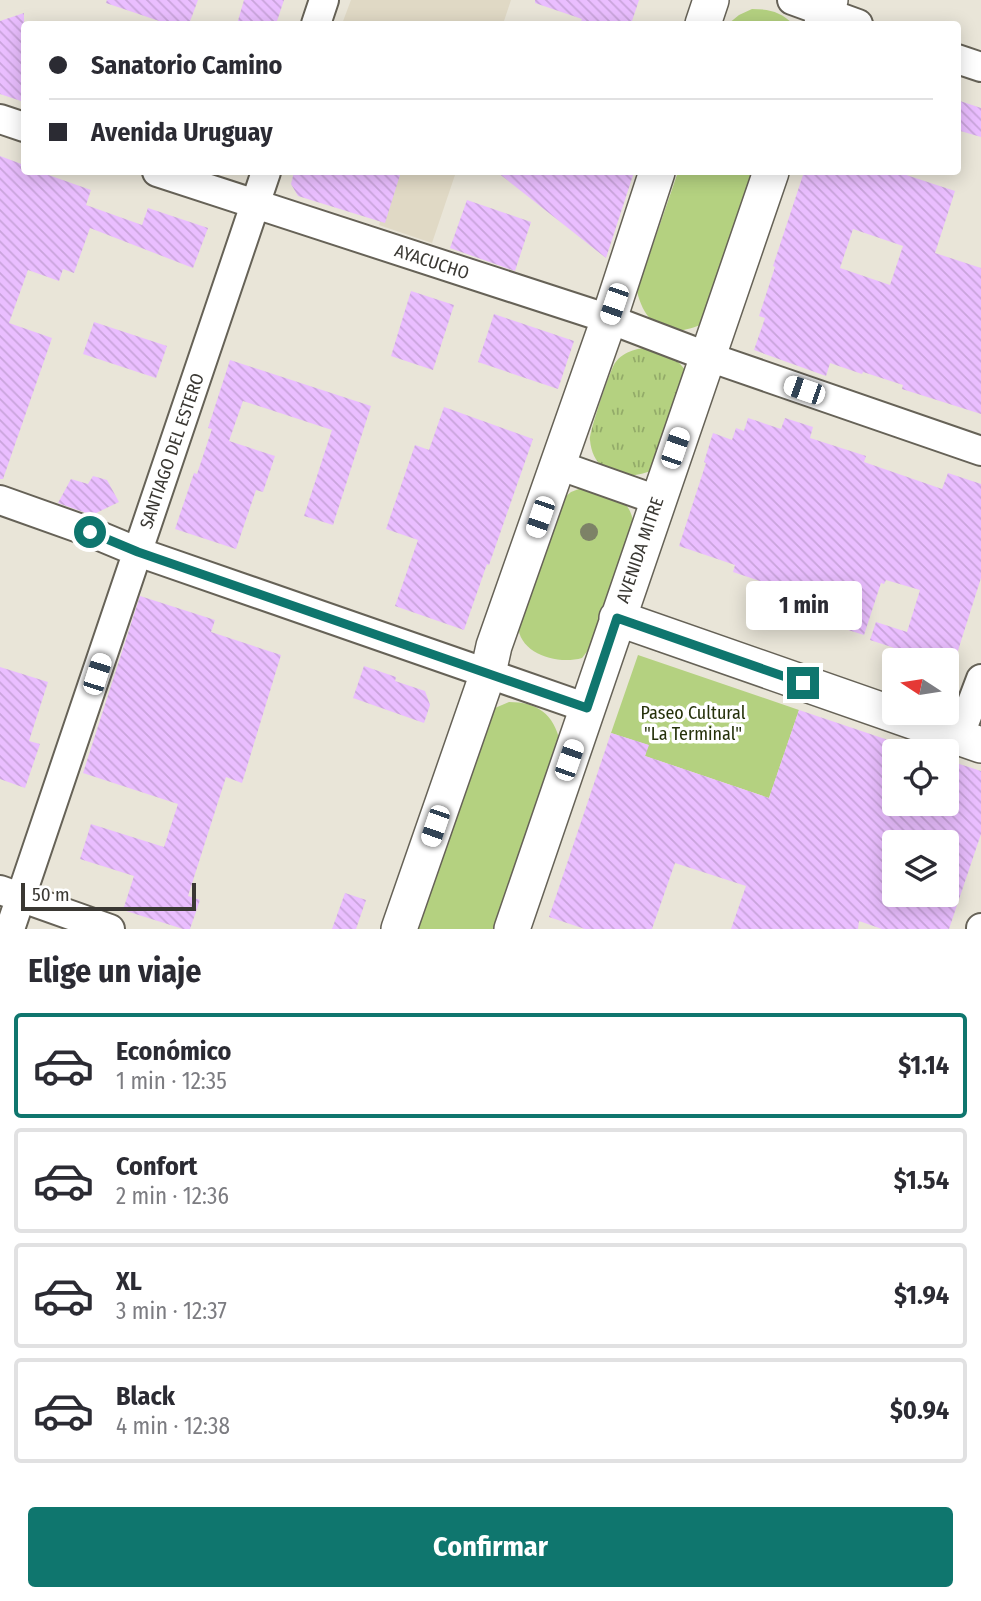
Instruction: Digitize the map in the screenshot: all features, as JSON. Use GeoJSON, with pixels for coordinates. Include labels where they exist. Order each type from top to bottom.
{"type":"FeatureCollection","features":[{"type":"Feature","properties":{"kind":"main road"},"geometry":{"type":"LineString","coordinates":[[704,21],[711,0]]}},
{"type":"Feature","properties":{"kind":"main road"},"geometry":{"type":"LineString","coordinates":[[399,929],[656,175]]}},
{"type":"Feature","properties":{"kind":"main road","name":"AVENIDA MITRE"},"geometry":{"type":"LineString","coordinates":[[512,929],[770,175]]}},
{"type":"Feature","properties":{"kind":"main road"},"geometry":{"type":"LineString","coordinates":[[617,618],[970,741]]}},
{"type":"Feature","properties":{"kind":"street"},"geometry":{"type":"LineString","coordinates":[[317,21],[324,0]]}},
{"type":"Feature","properties":{"kind":"street"},"geometry":{"type":"LineString","coordinates":[[792,0],[834,16]]}},
{"type":"Feature","properties":{"kind":"street"},"geometry":{"type":"LineString","coordinates":[[961,60],[981,67]]}},
{"type":"Feature","properties":{"kind":"street"},"geometry":{"type":"LineString","coordinates":[[0,118],[21,126]]}},
{"type":"Feature","properties":{"kind":"street","name":"AYACUCHO"},"geometry":{"type":"LineString","coordinates":[[166,175],[609,319],[706,356],[981,451]]}},
{"type":"Feature","properties":{"kind":"street","name":"SANTIAGO DEL ESTERO"},"geometry":{"type":"LineString","coordinates":[[10,929],[11,894],[138,552],[265,175]]}},
{"type":"Feature","properties":{"kind":"street"},"geometry":{"type":"LineString","coordinates":[[558,465],[657,500]]}},
{"type":"Feature","properties":{"kind":"street"},"geometry":{"type":"LineString","coordinates":[[0,500],[138,552],[587,708]]}},
{"type":"Feature","properties":{"kind":"street"},"geometry":{"type":"LineString","coordinates":[[970,741],[981,679]]}},
{"type":"Feature","properties":{"kind":"street"},"geometry":{"type":"LineString","coordinates":[[11,894],[110,929]]}},
{"type":"Feature","properties":{"kind":"shaded area"},"geometry":{"type":"Polygon","coordinates":[[[351,0],[511,0],[504,21],[343,21],[351,0]]]}},
{"type":"Feature","properties":{"kind":"shaded area"},"geometry":{"type":"Polygon","coordinates":[[[389,175],[455,175],[432,243],[379,225],[395,177],[389,175]]]}},
{"type":"Feature","properties":{"kind":"green space"},"geometry":{"type":"Polygon","coordinates":[[[752,9],[764,10],[775,12],[789,21],[732,21],[752,9]]]}},
{"type":"Feature","properties":{"kind":"green space"},"geometry":{"type":"Polygon","coordinates":[[[677,175],[761,175],[704,323],[681,330],[661,327],[646,314],[637,291],[677,175]]]}},
{"type":"Feature","properties":{"kind":"green space"},"geometry":{"type":"Polygon","coordinates":[[[654,347],[673,357],[687,373],[655,469],[634,475],[614,473],[598,462],[590,440],[600,402],[615,363],[633,350],[654,347]]]}},
{"type":"Feature","properties":{"kind":"green space"},"geometry":{"type":"Polygon","coordinates":[[[584,487],[610,494],[623,501],[634,525],[589,649],[582,658],[562,660],[532,650],[520,635],[518,625],[559,502],[571,492],[584,487]]]}},
{"type":"Feature","properties":{"kind":"green space","name":"Paseo Cultural \"La Terminal\""},"geometry":{"type":"Polygon","coordinates":[[[638,655],[799,710],[769,798],[645,756],[648,745],[611,733],[638,655]]]}},
{"type":"Feature","properties":{"kind":"green space"},"geometry":{"type":"Polygon","coordinates":[[[509,702],[528,704],[543,712],[553,724],[560,742],[496,929],[412,929],[484,717],[509,702]]]}},
{"type":"Feature","properties":{"kind":"building"},"geometry":{"type":"Polygon","coordinates":[[[107,0],[198,0],[190,21],[159,21],[106,3],[107,0]]]}},
{"type":"Feature","properties":{"kind":"building"},"geometry":{"type":"Polygon","coordinates":[[[244,0],[284,0],[277,21],[238,21],[244,0]]]}},
{"type":"Feature","properties":{"kind":"building"},"geometry":{"type":"Polygon","coordinates":[[[535,0],[639,0],[632,21],[581,21],[582,19],[535,3],[535,0]]]}},
{"type":"Feature","properties":{"kind":"building"},"geometry":{"type":"Polygon","coordinates":[[[24,13],[24,21],[21,21],[21,101],[0,94],[0,21],[24,13]]]}},
{"type":"Feature","properties":{"kind":"building"},"geometry":{"type":"Polygon","coordinates":[[[961,101],[981,108],[981,137],[961,131],[961,101]]]}},
{"type":"Feature","properties":{"kind":"building"},"geometry":{"type":"Polygon","coordinates":[[[0,156],[21,164],[21,175],[48,175],[91,190],[86,205],[142,225],[148,208],[208,228],[193,268],[90,228],[74,273],[63,269],[59,281],[28,270],[9,323],[52,338],[3,479],[0,479],[0,156]]]}},
{"type":"Feature","properties":{"kind":"building"},"geometry":{"type":"Polygon","coordinates":[[[293,175],[400,175],[385,223],[298,196],[291,184],[293,175]]]}},
{"type":"Feature","properties":{"kind":"building"},"geometry":{"type":"Polygon","coordinates":[[[501,175],[633,175],[606,258],[501,175]]]}},
{"type":"Feature","properties":{"kind":"building"},"geometry":{"type":"Polygon","coordinates":[[[803,175],[906,175],[955,191],[935,253],[981,268],[981,414],[902,389],[903,385],[863,372],[862,374],[830,363],[826,376],[754,350],[765,318],[759,316],[775,267],[773,266],[803,175]],[[853,229],[840,268],[890,285],[903,246],[853,229]]]}},
{"type":"Feature","properties":{"kind":"building"},"geometry":{"type":"Polygon","coordinates":[[[467,200],[531,222],[515,271],[450,248],[467,200]]]}},
{"type":"Feature","properties":{"kind":"building"},"geometry":{"type":"Polygon","coordinates":[[[411,291],[454,305],[433,370],[391,356],[411,291]]]}},
{"type":"Feature","properties":{"kind":"building"},"geometry":{"type":"Polygon","coordinates":[[[494,314],[574,341],[558,389],[478,362],[494,314]]]}},
{"type":"Feature","properties":{"kind":"building"},"geometry":{"type":"Polygon","coordinates":[[[94,322],[167,346],[156,378],[83,354],[94,322]]]}},
{"type":"Feature","properties":{"kind":"building"},"geometry":{"type":"Polygon","coordinates":[[[230,360],[371,406],[333,525],[304,516],[332,430],[243,401],[229,441],[275,456],[263,492],[256,490],[236,549],[175,529],[212,429],[208,428],[230,360]]]}},
{"type":"Feature","properties":{"kind":"building"},"geometry":{"type":"Polygon","coordinates":[[[444,407],[533,439],[464,630],[395,606],[418,540],[386,529],[415,445],[429,450],[444,407]]]}},
{"type":"Feature","properties":{"kind":"building"},"geometry":{"type":"Polygon","coordinates":[[[748,418],[781,429],[785,418],[813,427],[810,438],[866,456],[864,462],[942,489],[948,473],[981,484],[981,578],[959,648],[894,648],[870,640],[876,622],[907,632],[920,590],[886,580],[884,584],[881,583],[864,635],[754,600],[760,581],[733,572],[735,565],[679,546],[713,433],[732,440],[736,428],[744,431],[748,418]]]}},
{"type":"Feature","properties":{"kind":"building"},"geometry":{"type":"Polygon","coordinates":[[[93,476],[107,480],[119,502],[92,515],[58,503],[71,479],[88,484],[93,476]]]}},
{"type":"Feature","properties":{"kind":"building"},"geometry":{"type":"Polygon","coordinates":[[[140,596],[215,620],[211,632],[281,655],[242,783],[226,777],[188,896],[200,900],[190,929],[123,910],[134,876],[80,859],[91,824],[164,847],[178,804],[83,773],[140,596]]]}},
{"type":"Feature","properties":{"kind":"building"},"geometry":{"type":"Polygon","coordinates":[[[364,666],[396,677],[395,681],[425,691],[430,705],[424,723],[353,698],[364,666]]]}},
{"type":"Feature","properties":{"kind":"building"},"geometry":{"type":"Polygon","coordinates":[[[0,667],[48,682],[29,741],[40,744],[25,788],[0,779],[0,667]]]}},
{"type":"Feature","properties":{"kind":"building"},"geometry":{"type":"Polygon","coordinates":[[[799,710],[885,739],[882,739],[882,816],[959,816],[959,764],[981,771],[981,834],[959,899],[959,830],[882,830],[882,907],[956,907],[949,929],[882,929],[859,921],[858,929],[731,929],[746,886],[675,863],[652,929],[585,929],[549,917],[611,733],[649,745],[645,756],[769,798],[799,710]]]}},
{"type":"Feature","properties":{"kind":"building"},"geometry":{"type":"Polygon","coordinates":[[[345,893],[366,900],[356,929],[332,929],[345,893]]]}},
{"type":"Feature","properties":{"kind":"route"},"geometry":{"type":"LineString","coordinates":[[90,532],[138,552],[587,708],[617,618],[803,683]]}}]}
